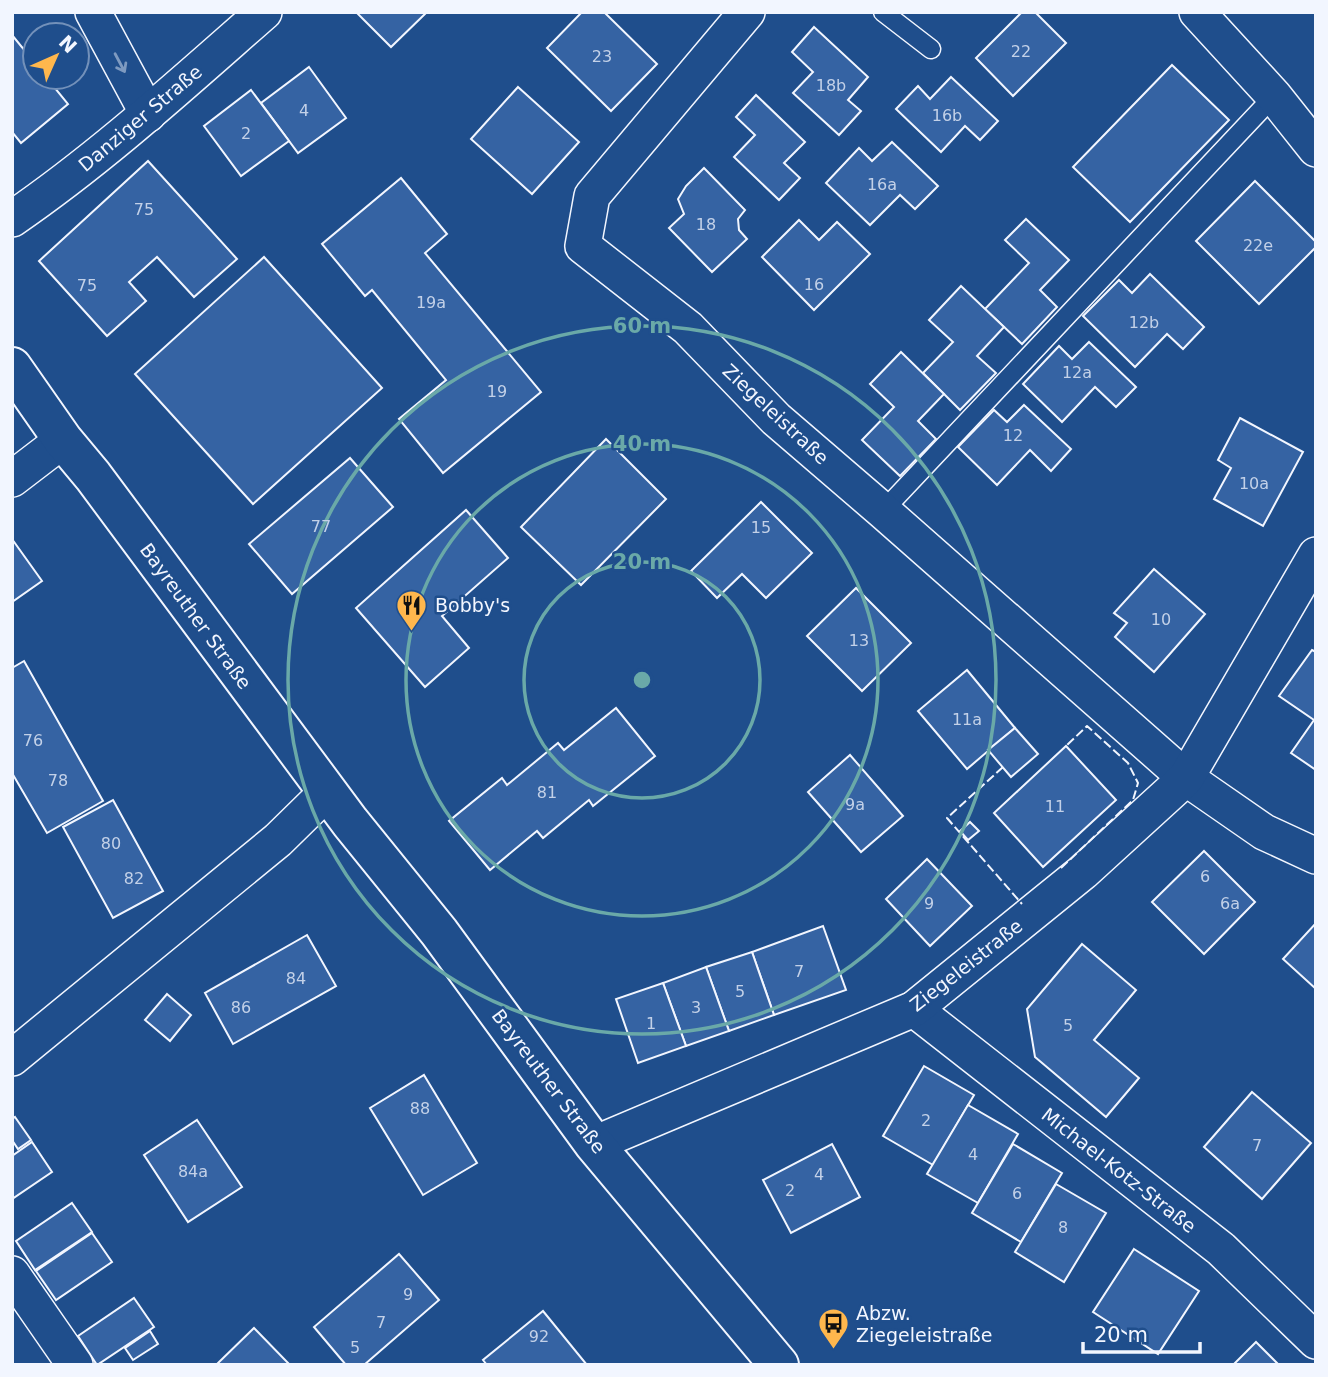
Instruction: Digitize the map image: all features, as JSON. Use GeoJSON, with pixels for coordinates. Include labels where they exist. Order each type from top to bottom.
{"type":"FeatureCollection","features":[{"type":"Feature","properties":{"kind":"main road","name":"Bayreuther Straße"},"geometry":{"type":"LineString","coordinates":[[12,367],[63,440],[93,476],[274,722],[439,932],[594,1143],[779,1365]]}},
{"type":"Feature","properties":{"kind":"street"},"geometry":{"type":"LineString","coordinates":[[93,12],[148,114]]}},
{"type":"Feature","properties":{"kind":"street","name":"Danziger Straße"},"geometry":{"type":"LineString","coordinates":[[12,219],[39,201],[148,114],[264,12]]}},
{"type":"Feature","properties":{"kind":"street","name":"Ziegeleistraße"},"geometry":{"type":"LineString","coordinates":[[747,12],[592,196],[583,246],[688,328],[776,419],[1185,778]]}},
{"type":"Feature","properties":{"kind":"street"},"geometry":{"type":"LineString","coordinates":[[1197,12],[1274,96],[1316,149]]}},
{"type":"Feature","properties":{"kind":"street"},"geometry":{"type":"LineString","coordinates":[[12,479],[63,440]]}},
{"type":"Feature","properties":{"kind":"street","name":"Ziegeleistraße"},"geometry":{"type":"LineString","coordinates":[[594,1143],[914,1009],[1083,872],[1185,778],[1316,555]]}},
{"type":"Feature","properties":{"kind":"street"},"geometry":{"type":"LineString","coordinates":[[1185,778],[1265,832],[1316,856]]}},
{"type":"Feature","properties":{"kind":"street"},"geometry":{"type":"LineString","coordinates":[[12,1058],[278,839],[328,791]]}},
{"type":"Feature","properties":{"kind":"street","name":"Michael-Kotz-Straße"},"geometry":{"type":"LineString","coordinates":[[914,1009],[1221,1250],[1316,1340]]}},
{"type":"Feature","properties":{"kind":"street"},"geometry":{"type":"LineString","coordinates":[[12,1274],[75,1365]]}},
{"type":"Feature","properties":{"kind":"lane"},"geometry":{"type":"LineString","coordinates":[[883,12],[931,48]]}},
{"type":"Feature","properties":{"kind":"lane"},"geometry":{"type":"LineString","coordinates":[[883,511],[1274,96]]}},
{"type":"Feature","properties":{"kind":"building"},"geometry":{"type":"Polygon","coordinates":[[[356,12],[427,12],[391,47],[356,12]]]}},
{"type":"Feature","properties":{"kind":"building"},"geometry":{"type":"Polygon","coordinates":[[[582,12],[604,12],[657,64],[611,111],[547,48],[582,12]]]}},
{"type":"Feature","properties":{"kind":"building"},"geometry":{"type":"Polygon","coordinates":[[[1022,12],[1035,12],[1066,43],[1013,96],[976,58],[1022,12]]]}},
{"type":"Feature","properties":{"kind":"building"},"geometry":{"type":"Polygon","coordinates":[[[814,27],[868,77],[848,100],[861,111],[839,135],[793,93],[813,72],[792,52],[814,27]]]}},
{"type":"Feature","properties":{"kind":"building"},"geometry":{"type":"Polygon","coordinates":[[[12,35],[21,46],[21,91],[57,91],[68,104],[21,143],[12,132],[12,35]]]}},
{"type":"Feature","properties":{"kind":"building"},"geometry":{"type":"Polygon","coordinates":[[[1172,65],[1229,120],[1130,222],[1073,167],[1172,65]]]}},
{"type":"Feature","properties":{"kind":"building"},"geometry":{"type":"Polygon","coordinates":[[[309,67],[346,118],[298,153],[261,103],[309,67]]]}},
{"type":"Feature","properties":{"kind":"building"},"geometry":{"type":"Polygon","coordinates":[[[951,77],[998,121],[980,140],[965,126],[941,152],[896,109],[918,86],[930,99],[951,77]]]}},
{"type":"Feature","properties":{"kind":"building"},"geometry":{"type":"Polygon","coordinates":[[[518,87],[579,142],[532,194],[471,139],[518,87]]]}},
{"type":"Feature","properties":{"kind":"building"},"geometry":{"type":"Polygon","coordinates":[[[251,90],[289,141],[241,176],[204,126],[251,90]]]}},
{"type":"Feature","properties":{"kind":"building"},"geometry":{"type":"Polygon","coordinates":[[[756,95],[805,142],[784,163],[800,178],[779,200],[734,157],[755,135],[736,117],[756,95]]]}},
{"type":"Feature","properties":{"kind":"building"},"geometry":{"type":"Polygon","coordinates":[[[892,142],[938,186],[915,209],[900,195],[870,225],[826,183],[859,148],[872,161],[892,142]]]}},
{"type":"Feature","properties":{"kind":"building"},"geometry":{"type":"Polygon","coordinates":[[[148,161],[237,259],[194,297],[157,257],[129,282],[146,301],[107,336],[39,261],[148,161]]]}},
{"type":"Feature","properties":{"kind":"building"},"geometry":{"type":"Polygon","coordinates":[[[704,168],[745,210],[738,219],[739,230],[747,239],[712,272],[669,228],[684,214],[678,199],[686,186],[704,168]]]}},
{"type":"Feature","properties":{"kind":"building"},"geometry":{"type":"Polygon","coordinates":[[[401,178],[447,234],[425,253],[541,392],[443,473],[399,419],[446,380],[372,290],[365,296],[322,244],[401,178]]]}},
{"type":"Feature","properties":{"kind":"building"},"geometry":{"type":"Polygon","coordinates":[[[1255,181],[1316,242],[1316,247],[1259,304],[1196,241],[1255,181]]]}},
{"type":"Feature","properties":{"kind":"building"},"geometry":{"type":"Polygon","coordinates":[[[1026,219],[1069,260],[1040,290],[1057,307],[1022,344],[985,309],[1029,263],[1005,240],[1026,219]]]}},
{"type":"Feature","properties":{"kind":"building"},"geometry":{"type":"Polygon","coordinates":[[[799,220],[819,240],[837,222],[870,254],[814,310],[762,257],[799,220]]]}},
{"type":"Feature","properties":{"kind":"building"},"geometry":{"type":"Polygon","coordinates":[[[264,257],[382,388],[253,504],[135,374],[264,257]]]}},
{"type":"Feature","properties":{"kind":"building"},"geometry":{"type":"Polygon","coordinates":[[[1150,274],[1204,327],[1183,349],[1167,334],[1135,367],[1083,316],[1119,280],[1132,293],[1150,274]]]}},
{"type":"Feature","properties":{"kind":"building"},"geometry":{"type":"Polygon","coordinates":[[[961,286],[1004,327],[977,356],[996,373],[960,410],[923,373],[953,342],[929,320],[961,286]]]}},
{"type":"Feature","properties":{"kind":"building"},"geometry":{"type":"Polygon","coordinates":[[[1089,342],[1136,387],[1116,407],[1095,387],[1062,422],[1023,384],[1059,346],[1072,359],[1089,342]]]}},
{"type":"Feature","properties":{"kind":"building"},"geometry":{"type":"Polygon","coordinates":[[[901,352],[944,394],[918,421],[936,439],[900,476],[862,440],[894,407],[870,384],[901,352]]]}},
{"type":"Feature","properties":{"kind":"building"},"geometry":{"type":"Polygon","coordinates":[[[1024,405],[1071,449],[1051,471],[1030,450],[997,485],[958,447],[994,410],[1007,422],[1024,405]]]}},
{"type":"Feature","properties":{"kind":"building"},"geometry":{"type":"Polygon","coordinates":[[[1240,418],[1303,452],[1263,526],[1214,499],[1231,468],[1218,460],[1240,418]]]}},
{"type":"Feature","properties":{"kind":"building"},"geometry":{"type":"Polygon","coordinates":[[[606,439],[666,499],[581,585],[521,527],[606,439]]]}},
{"type":"Feature","properties":{"kind":"building"},"geometry":{"type":"Polygon","coordinates":[[[350,458],[393,507],[292,594],[249,544],[350,458]]]}},
{"type":"Feature","properties":{"kind":"building"},"geometry":{"type":"Polygon","coordinates":[[[761,502],[812,553],[766,598],[742,574],[717,598],[691,571],[761,502]]]}},
{"type":"Feature","properties":{"kind":"building"},"geometry":{"type":"Polygon","coordinates":[[[466,510],[508,558],[442,616],[469,648],[425,687],[356,608],[466,510]]]}},
{"type":"Feature","properties":{"kind":"building"},"geometry":{"type":"Polygon","coordinates":[[[12,539],[42,581],[12,602],[12,539]]]}},
{"type":"Feature","properties":{"kind":"building"},"geometry":{"type":"Polygon","coordinates":[[[1154,569],[1205,614],[1154,672],[1115,637],[1127,623],[1114,613],[1154,569]]]}},
{"type":"Feature","properties":{"kind":"building"},"geometry":{"type":"Polygon","coordinates":[[[856,588],[911,643],[862,691],[807,636],[856,588]]]}},
{"type":"Feature","properties":{"kind":"building"},"geometry":{"type":"Polygon","coordinates":[[[1312,650],[1316,652],[1316,770],[1291,753],[1314,720],[1279,696],[1312,650]]]}},
{"type":"Feature","properties":{"kind":"building"},"geometry":{"type":"Polygon","coordinates":[[[24,661],[103,801],[47,833],[12,773],[12,668],[24,661]]]}},
{"type":"Feature","properties":{"kind":"building"},"geometry":{"type":"Polygon","coordinates":[[[967,670],[1015,728],[967,769],[918,711],[967,670]]]}},
{"type":"Feature","properties":{"kind":"building"},"geometry":{"type":"Polygon","coordinates":[[[616,708],[655,756],[593,806],[589,800],[543,838],[537,831],[490,870],[449,821],[502,778],[507,785],[558,743],[564,750],[616,708]]]}},
{"type":"Feature","properties":{"kind":"building"},"geometry":{"type":"Polygon","coordinates":[[[1015,728],[1038,754],[1011,777],[988,750],[1015,728]]]}},
{"type":"Feature","properties":{"kind":"building"},"geometry":{"type":"Polygon","coordinates":[[[1066,746],[1116,800],[1043,867],[994,813],[1066,746]]]}},
{"type":"Feature","properties":{"kind":"building"},"geometry":{"type":"Polygon","coordinates":[[[850,755],[903,816],[861,852],[808,792],[850,755]]]}},
{"type":"Feature","properties":{"kind":"building"},"geometry":{"type":"Polygon","coordinates":[[[113,800],[163,891],[113,918],[63,827],[113,800]]]}},
{"type":"Feature","properties":{"kind":"building"},"geometry":{"type":"Polygon","coordinates":[[[970,822],[979,831],[968,840],[960,831],[970,822]]]}},
{"type":"Feature","properties":{"kind":"building"},"geometry":{"type":"Polygon","coordinates":[[[1204,851],[1255,902],[1204,954],[1152,902],[1204,851]]]}},
{"type":"Feature","properties":{"kind":"building"},"geometry":{"type":"Polygon","coordinates":[[[927,859],[972,906],[930,946],[886,899],[927,859]]]}},
{"type":"Feature","properties":{"kind":"building"},"geometry":{"type":"Polygon","coordinates":[[[1316,923],[1316,989],[1283,959],[1316,923]]]}},
{"type":"Feature","properties":{"kind":"building"},"geometry":{"type":"Polygon","coordinates":[[[823,926],[846,990],[774,1015],[752,952],[823,926]]]}},
{"type":"Feature","properties":{"kind":"building"},"geometry":{"type":"Polygon","coordinates":[[[307,935],[336,986],[233,1044],[205,993],[307,935]]]}},
{"type":"Feature","properties":{"kind":"building"},"geometry":{"type":"Polygon","coordinates":[[[1082,944],[1136,990],[1094,1040],[1139,1078],[1106,1117],[1035,1057],[1027,1009],[1082,944]]]}},
{"type":"Feature","properties":{"kind":"building"},"geometry":{"type":"Polygon","coordinates":[[[752,952],[774,1015],[729,1031],[706,967],[752,952]]]}},
{"type":"Feature","properties":{"kind":"building"},"geometry":{"type":"Polygon","coordinates":[[[706,967],[729,1031],[686,1046],[663,983],[706,967]]]}},
{"type":"Feature","properties":{"kind":"building"},"geometry":{"type":"Polygon","coordinates":[[[663,983],[686,1046],[638,1063],[616,999],[663,983]]]}},
{"type":"Feature","properties":{"kind":"building"},"geometry":{"type":"Polygon","coordinates":[[[167,994],[191,1015],[170,1041],[145,1020],[167,994]]]}},
{"type":"Feature","properties":{"kind":"building"},"geometry":{"type":"Polygon","coordinates":[[[924,1066],[974,1095],[933,1165],[883,1136],[924,1066]]]}},
{"type":"Feature","properties":{"kind":"building"},"geometry":{"type":"Polygon","coordinates":[[[424,1075],[477,1163],[423,1195],[370,1108],[424,1075]]]}},
{"type":"Feature","properties":{"kind":"building"},"geometry":{"type":"Polygon","coordinates":[[[1252,1092],[1311,1143],[1262,1199],[1204,1147],[1252,1092]]]}},
{"type":"Feature","properties":{"kind":"building"},"geometry":{"type":"Polygon","coordinates":[[[968,1105],[1018,1134],[978,1203],[927,1174],[968,1105]]]}},
{"type":"Feature","properties":{"kind":"building"},"geometry":{"type":"Polygon","coordinates":[[[15,1117],[31,1140],[18,1149],[12,1140],[12,1119],[15,1117]]]}},
{"type":"Feature","properties":{"kind":"building"},"geometry":{"type":"Polygon","coordinates":[[[197,1120],[242,1187],[188,1222],[144,1155],[197,1120]]]}},
{"type":"Feature","properties":{"kind":"building"},"geometry":{"type":"Polygon","coordinates":[[[32,1142],[52,1172],[12,1199],[12,1156],[32,1142]]]}},
{"type":"Feature","properties":{"kind":"building"},"geometry":{"type":"Polygon","coordinates":[[[832,1144],[860,1197],[791,1233],[763,1180],[832,1144]]]}},
{"type":"Feature","properties":{"kind":"building"},"geometry":{"type":"Polygon","coordinates":[[[1013,1144],[1062,1173],[1021,1242],[972,1213],[1013,1144]]]}},
{"type":"Feature","properties":{"kind":"building"},"geometry":{"type":"Polygon","coordinates":[[[1056,1184],[1106,1213],[1064,1282],[1015,1252],[1056,1184]]]}},
{"type":"Feature","properties":{"kind":"building"},"geometry":{"type":"Polygon","coordinates":[[[72,1203],[92,1232],[35,1270],[16,1241],[72,1203]]]}},
{"type":"Feature","properties":{"kind":"building"},"geometry":{"type":"Polygon","coordinates":[[[92,1233],[112,1262],[56,1300],[36,1271],[92,1233]]]}},
{"type":"Feature","properties":{"kind":"building"},"geometry":{"type":"Polygon","coordinates":[[[1134,1249],[1199,1291],[1158,1354],[1093,1312],[1134,1249]]]}},
{"type":"Feature","properties":{"kind":"building"},"geometry":{"type":"Polygon","coordinates":[[[399,1254],[439,1300],[364,1365],[346,1365],[314,1327],[399,1254]]]}},
{"type":"Feature","properties":{"kind":"building"},"geometry":{"type":"Polygon","coordinates":[[[134,1298],[154,1327],[97,1365],[78,1336],[134,1298]]]}},
{"type":"Feature","properties":{"kind":"building"},"geometry":{"type":"Polygon","coordinates":[[[543,1311],[587,1365],[487,1365],[483,1360],[543,1311]]]}},
{"type":"Feature","properties":{"kind":"building"},"geometry":{"type":"Polygon","coordinates":[[[254,1328],[290,1365],[216,1365],[254,1328]]]}},
{"type":"Feature","properties":{"kind":"building"},"geometry":{"type":"Polygon","coordinates":[[[150,1331],[158,1344],[133,1360],[125,1348],[150,1331]]]}},
{"type":"Feature","properties":{"kind":"building"},"geometry":{"type":"Polygon","coordinates":[[[1256,1342],[1279,1365],[1233,1365],[1256,1342]]]}},
{"type":"Feature","properties":{"kind":"fence"},"geometry":{"type":"LineString","coordinates":[[1061,868],[1133,800],[1138,783],[1128,763],[1087,726],[1066,746]]}},
{"type":"Feature","properties":{"kind":"fence"},"geometry":{"type":"LineString","coordinates":[[1003,767],[947,818],[1022,904]]}},
{"type":"Feature","properties":{"kind":"place","name":"Bobby's"},"geometry":{"type":"Point","coordinates":[412,632]}},
{"type":"Feature","properties":{"kind":"place","name":"Abzw. Ziegeleistraße"},"geometry":{"type":"Point","coordinates":[833,1351]}}]}
